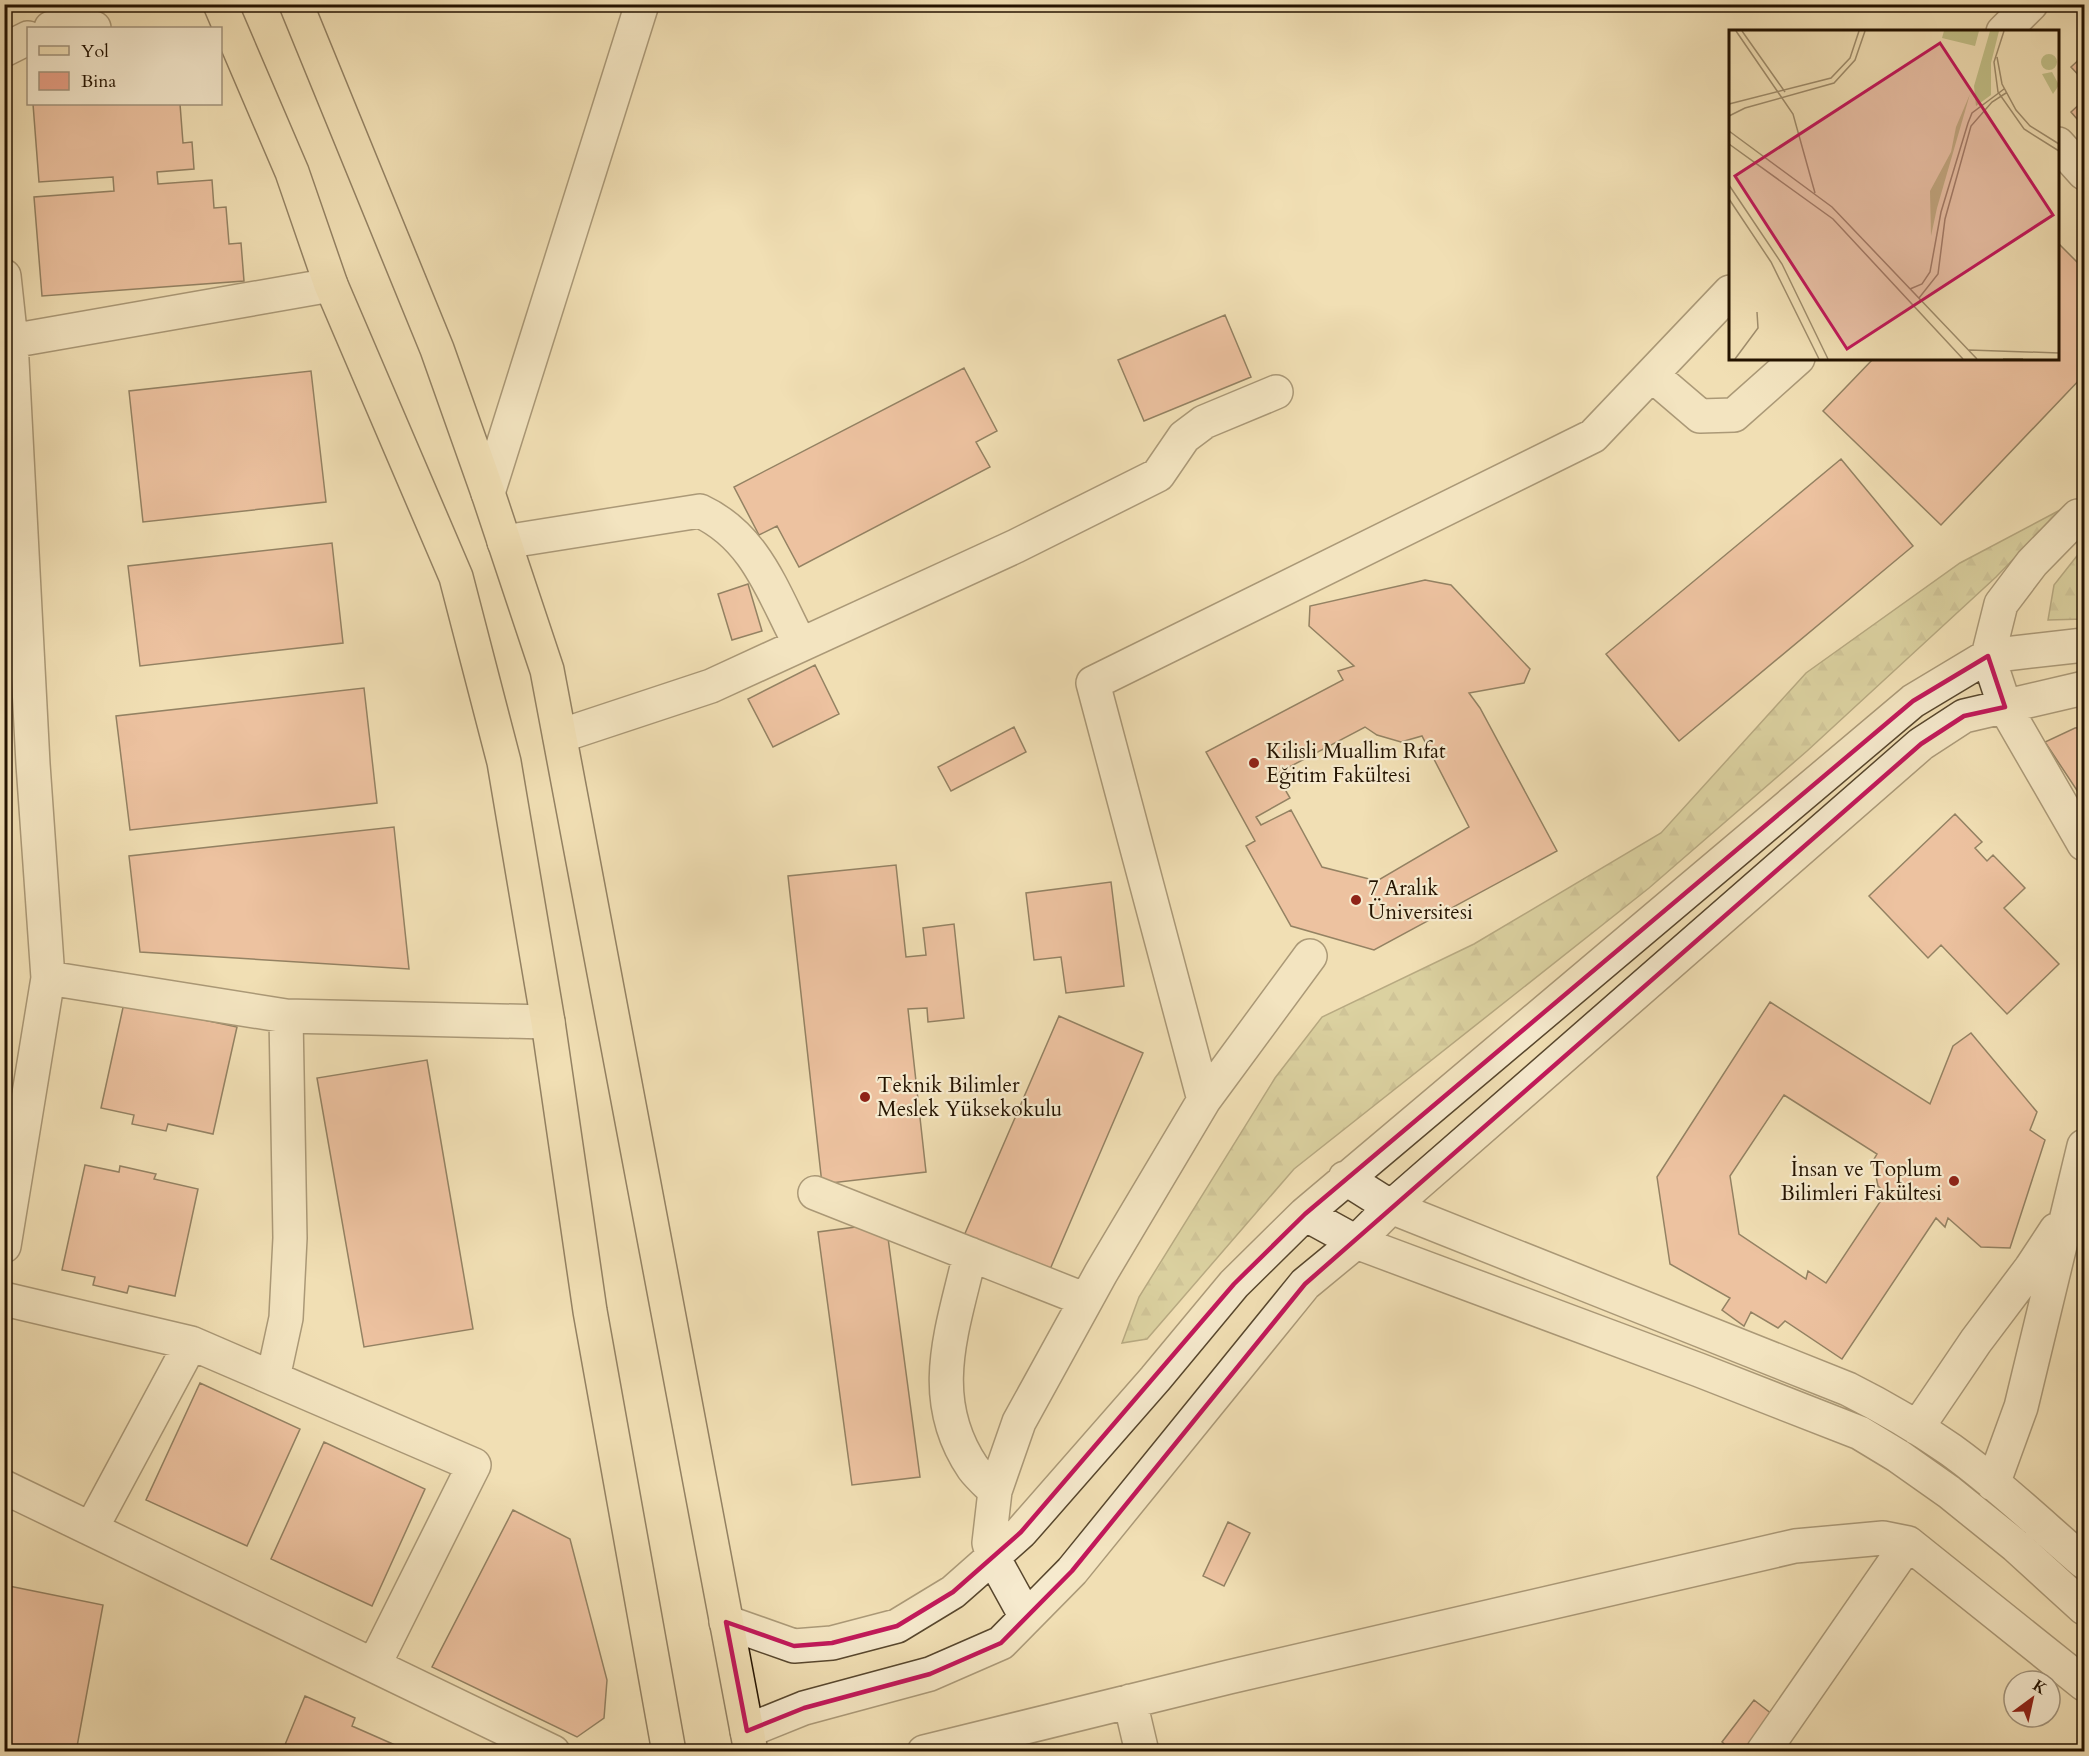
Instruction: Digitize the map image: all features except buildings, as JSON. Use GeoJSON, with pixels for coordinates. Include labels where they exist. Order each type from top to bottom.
{"type":"FeatureCollection","features":[{"type":"Feature","properties":{"kind":"main road"},"geometry":{"type":"LineString","coordinates":[[296,4],[437,349],[547,670],[749,1741]]}},
{"type":"Feature","properties":{"kind":"main road"},"geometry":{"type":"LineString","coordinates":[[224,21],[292,172],[331,285],[456,577],[504,762],[548,1022],[590,1311],[669,1752]]}},
{"type":"Feature","properties":{"kind":"street"},"geometry":{"type":"LineString","coordinates":[[488,493],[642,4]]}},
{"type":"Feature","properties":{"kind":"street"},"geometry":{"type":"LineString","coordinates":[[2004,30],[2031,4]]}},
{"type":"Feature","properties":{"kind":"street"},"geometry":{"type":"LineString","coordinates":[[4,50],[27,38]]}},
{"type":"Feature","properties":{"kind":"street"},"geometry":{"type":"LineString","coordinates":[[2059,145],[2085,173]]}},
{"type":"Feature","properties":{"kind":"street"},"geometry":{"type":"LineString","coordinates":[[4,276],[11,341],[33,764],[48,978],[4,1246]]}},
{"type":"Feature","properties":{"kind":"street"},"geometry":{"type":"LineString","coordinates":[[11,341],[331,285]]}},
{"type":"Feature","properties":{"kind":"street"},"geometry":{"type":"LineString","coordinates":[[1204,1100],[1093,683],[1593,436],[1729,294]]}},
{"type":"Feature","properties":{"kind":"street"},"geometry":{"type":"LineString","coordinates":[[1652,375],[1700,416],[1734,415],[1796,360]]}},
{"type":"Feature","properties":{"kind":"street"},"geometry":{"type":"LineString","coordinates":[[560,736],[711,686],[1016,546],[1158,475],[1176,447],[1194,428],[1276,392]]}},
{"type":"Feature","properties":{"kind":"street"},"geometry":{"type":"LineString","coordinates":[[504,542],[700,511],[724,524],[742,540],[756,560],[800,644]]}},
{"type":"Feature","properties":{"kind":"street"},"geometry":{"type":"LineString","coordinates":[[2078,516],[2032,563],[2001,604],[1988,656],[2005,707],[2085,844]]}},
{"type":"Feature","properties":{"kind":"street"},"geometry":{"type":"LineString","coordinates":[[726,1622],[794,1646],[832,1642],[897,1626],[953,1592],[1021,1532],[1155,1379],[1234,1284],[1305,1214],[1913,701],[1988,656],[2085,645]]}},
{"type":"Feature","properties":{"kind":"street"},"geometry":{"type":"LineString","coordinates":[[749,1741],[804,1708],[930,1674],[1000,1643],[1071,1571],[1305,1284],[1356,1242],[1391,1207],[1921,744],[1964,716],[2085,688]]}},
{"type":"Feature","properties":{"kind":"street"},"geometry":{"type":"LineString","coordinates":[[1026,1617],[993,1557],[990,1543],[995,1491],[1019,1422],[1086,1300],[1204,1100],[1310,956]]}},
{"type":"Feature","properties":{"kind":"street"},"geometry":{"type":"LineString","coordinates":[[48,978],[286,1016],[548,1022]]}},
{"type":"Feature","properties":{"kind":"street"},"geometry":{"type":"LineString","coordinates":[[273,1378],[286,1318],[290,1238],[286,1016]]}},
{"type":"Feature","properties":{"kind":"street"},"geometry":{"type":"LineString","coordinates":[[1993,1484],[2021,1407],[2085,1146]]}},
{"type":"Feature","properties":{"kind":"street"},"geometry":{"type":"LineString","coordinates":[[1345,1178],[1391,1207],[1848,1389],[1888,1410],[1951,1450],[2085,1563]]}},
{"type":"Feature","properties":{"kind":"street"},"geometry":{"type":"LineString","coordinates":[[816,1193],[1086,1300]]}},
{"type":"Feature","properties":{"kind":"street"},"geometry":{"type":"LineString","coordinates":[[1305,1214],[1356,1242],[1699,1370],[1860,1433],[1898,1456],[1949,1492],[2016,1546],[2085,1608]]}},
{"type":"Feature","properties":{"kind":"street"},"geometry":{"type":"LineString","coordinates":[[1917,1428],[2067,1214]]}},
{"type":"Feature","properties":{"kind":"street"},"geometry":{"type":"LineString","coordinates":[[970,1254],[946,1362],[947,1405],[961,1449],[974,1470],[995,1491]]}},
{"type":"Feature","properties":{"kind":"street"},"geometry":{"type":"LineString","coordinates":[[4,1299],[191,1343],[474,1465],[374,1665]]}},
{"type":"Feature","properties":{"kind":"street"},"geometry":{"type":"LineString","coordinates":[[91,1529],[191,1343]]}},
{"type":"Feature","properties":{"kind":"street"},"geometry":{"type":"LineString","coordinates":[[4,1487],[553,1752]]}},
{"type":"Feature","properties":{"kind":"street"},"geometry":{"type":"LineString","coordinates":[[924,1752],[1130,1701],[1795,1546],[1883,1538],[1908,1543],[2085,1684]]}},
{"type":"Feature","properties":{"kind":"street"},"geometry":{"type":"LineString","coordinates":[[1763,1752],[1908,1543]]}},
{"type":"Feature","properties":{"kind":"street"},"geometry":{"type":"LineString","coordinates":[[1130,1701],[1142,1752]]}},
{"type":"Feature","properties":{"kind":"highlighted area"},"geometry":{"type":"Polygon","coordinates":[[[1988,656],[2005,707],[1964,716],[1921,744],[1305,1284],[1072,1571],[1001,1643],[930,1674],[804,1708],[747,1731],[726,1622],[794,1646],[832,1643],[897,1626],[953,1592],[1021,1532],[1234,1284],[1305,1214],[1913,701],[1988,656]]]}},
{"type":"Feature","properties":{"kind":"green space"},"geometry":{"type":"Polygon","coordinates":[[[2062,509],[1996,577],[1807,751],[1649,888],[1294,1169],[1147,1339],[1122,1343],[1139,1297],[1275,1078],[1322,1017],[1474,944],[1661,833],[1806,673],[1960,563],[2062,509]]]}},
{"type":"Feature","properties":{"kind":"green space"},"geometry":{"type":"Polygon","coordinates":[[[2084,547],[2084,619],[2048,620],[2054,585],[2084,547]]]}},
{"type":"Feature","properties":{"kind":"place","name":"Kilisli Muallim Rıfat Eğitim Fakültesi"},"geometry":{"type":"Point","coordinates":[1254,763]}},
{"type":"Feature","properties":{"kind":"place","name":"7 Aralık Üniversitesi"},"geometry":{"type":"Point","coordinates":[1356,900]}},
{"type":"Feature","properties":{"kind":"place","name":"Teknik Bilimler Meslek Yüksekokulu"},"geometry":{"type":"Point","coordinates":[865,1097]}},
{"type":"Feature","properties":{"kind":"place","name":"İnsan ve Toplum Bilimleri Fakültesi"},"geometry":{"type":"Point","coordinates":[1954,1181]}}]}
